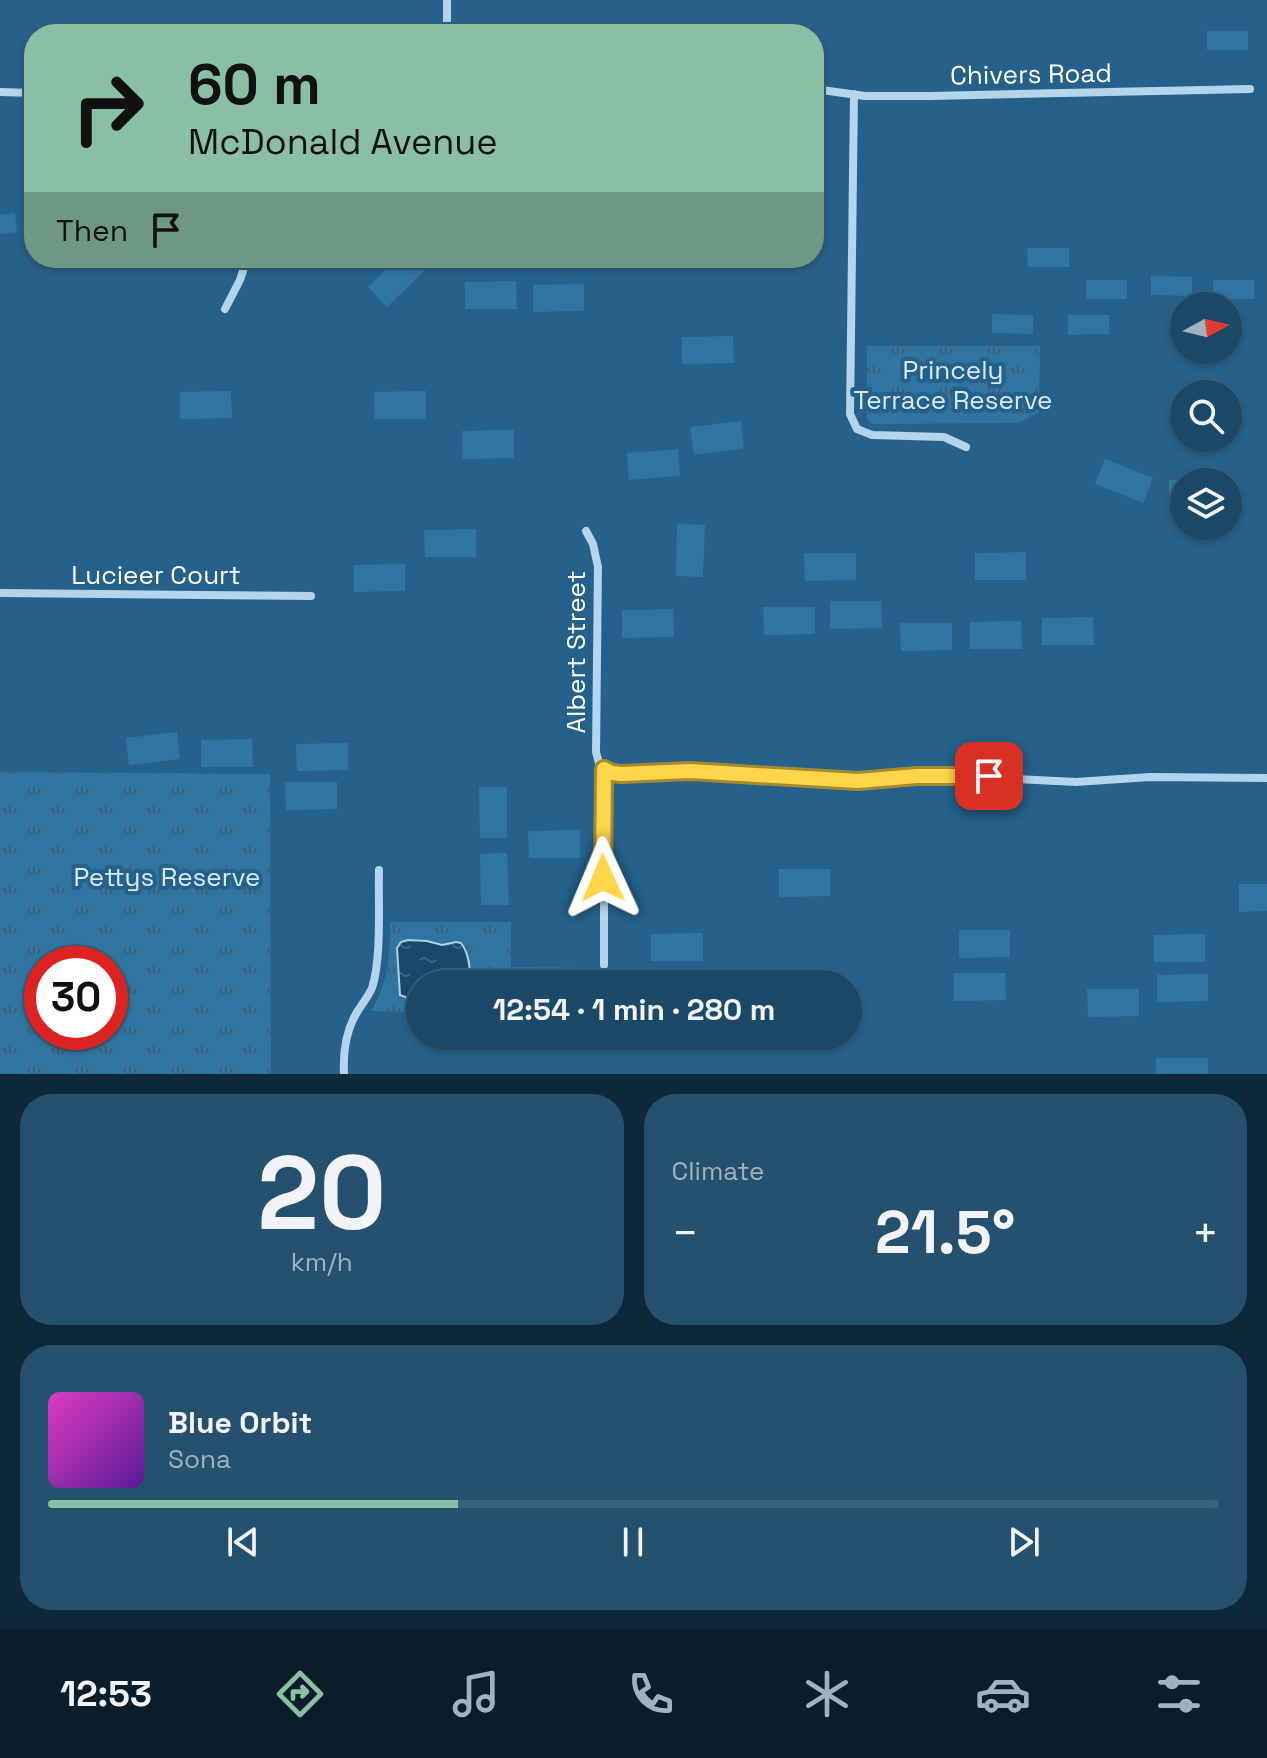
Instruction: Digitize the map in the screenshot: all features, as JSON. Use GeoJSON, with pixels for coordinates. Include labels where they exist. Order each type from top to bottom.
{"type":"FeatureCollection","features":[{"type":"Feature","properties":{"kind":"street"},"geometry":{"type":"LineString","coordinates":[[447,0],[447,24]]}},
{"type":"Feature","properties":{"kind":"street","name":"Chivers Road"},"geometry":{"type":"LineString","coordinates":[[824,90],[930,96],[1250,89]]}},
{"type":"Feature","properties":{"kind":"street"},"geometry":{"type":"LineString","coordinates":[[0,92],[24,93]]}},
{"type":"Feature","properties":{"kind":"street"},"geometry":{"type":"LineString","coordinates":[[854,94],[850,414],[857,429],[872,435],[944,437],[966,447]]}},
{"type":"Feature","properties":{"kind":"street"},"geometry":{"type":"LineString","coordinates":[[225,309],[244,268]]}},
{"type":"Feature","properties":{"kind":"street","name":"Albert Street"},"geometry":{"type":"LineString","coordinates":[[586,531],[593,544],[598,567],[596,752],[604,769],[604,965]]}},
{"type":"Feature","properties":{"kind":"street","name":"Lucieer Court"},"geometry":{"type":"LineString","coordinates":[[0,593],[311,596]]}},
{"type":"Feature","properties":{"kind":"street"},"geometry":{"type":"LineString","coordinates":[[604,769],[621,774],[690,771],[858,781],[940,776],[1076,782],[1150,777],[1267,778]]}},
{"type":"Feature","properties":{"kind":"street"},"geometry":{"type":"LineString","coordinates":[[344,1074],[346,1037],[353,1018],[371,989],[377,965],[379,870]]}},
{"type":"Feature","properties":{"kind":"green space"},"geometry":{"type":"Polygon","coordinates":[[[1207,31],[1248,31],[1248,50],[1207,50],[1207,31]]]}},
{"type":"Feature","properties":{"kind":"green space"},"geometry":{"type":"Polygon","coordinates":[[[15,213],[17,232],[0,234],[0,215],[15,213]]]}},
{"type":"Feature","properties":{"kind":"green space"},"geometry":{"type":"Polygon","coordinates":[[[1027,248],[1069,248],[1069,267],[1028,267],[1027,248]]]}},
{"type":"Feature","properties":{"kind":"green space"},"geometry":{"type":"Polygon","coordinates":[[[388,268],[421,268],[424,271],[387,307],[368,287],[388,268]]]}},
{"type":"Feature","properties":{"kind":"green space"},"geometry":{"type":"Polygon","coordinates":[[[1151,276],[1192,277],[1192,292],[1151,295],[1151,276]]]}},
{"type":"Feature","properties":{"kind":"green space"},"geometry":{"type":"Polygon","coordinates":[[[1086,280],[1127,280],[1127,299],[1086,299],[1086,280]]]}},
{"type":"Feature","properties":{"kind":"green space"},"geometry":{"type":"Polygon","coordinates":[[[1213,280],[1254,280],[1254,299],[1242,299],[1242,292],[1213,292],[1213,280]]]}},
{"type":"Feature","properties":{"kind":"green space"},"geometry":{"type":"Polygon","coordinates":[[[516,281],[517,309],[465,309],[465,282],[516,281]]]}},
{"type":"Feature","properties":{"kind":"green space"},"geometry":{"type":"Polygon","coordinates":[[[584,284],[584,311],[533,312],[533,285],[584,284]]]}},
{"type":"Feature","properties":{"kind":"green space"},"geometry":{"type":"Polygon","coordinates":[[[992,314],[1033,315],[1033,334],[992,333],[992,314]]]}},
{"type":"Feature","properties":{"kind":"green space"},"geometry":{"type":"Polygon","coordinates":[[[1068,315],[1109,315],[1109,334],[1068,335],[1068,315]]]}},
{"type":"Feature","properties":{"kind":"green space"},"geometry":{"type":"Polygon","coordinates":[[[733,336],[734,363],[682,364],[682,337],[733,336]]]}},
{"type":"Feature","properties":{"kind":"green space","name":"Princely Terrace Reserve"},"geometry":{"type":"Polygon","coordinates":[[[867,346],[1040,346],[1039,412],[1018,423],[872,424],[867,418],[867,346]]]}},
{"type":"Feature","properties":{"kind":"green space"},"geometry":{"type":"Polygon","coordinates":[[[231,391],[232,418],[180,419],[180,392],[231,391]]]}},
{"type":"Feature","properties":{"kind":"green space"},"geometry":{"type":"Polygon","coordinates":[[[426,391],[426,419],[375,419],[374,392],[426,391]]]}},
{"type":"Feature","properties":{"kind":"green space"},"geometry":{"type":"Polygon","coordinates":[[[741,421],[744,448],[694,455],[690,427],[741,421]]]}},
{"type":"Feature","properties":{"kind":"green space"},"geometry":{"type":"Polygon","coordinates":[[[514,430],[514,458],[463,459],[462,431],[514,430]]]}},
{"type":"Feature","properties":{"kind":"green space"},"geometry":{"type":"Polygon","coordinates":[[[678,449],[680,476],[629,480],[627,453],[678,449]]]}},
{"type":"Feature","properties":{"kind":"green space"},"geometry":{"type":"Polygon","coordinates":[[[1105,459],[1153,478],[1143,503],[1095,484],[1105,459]]]}},
{"type":"Feature","properties":{"kind":"green space"},"geometry":{"type":"Polygon","coordinates":[[[677,524],[705,525],[703,577],[676,576],[677,524]]]}},
{"type":"Feature","properties":{"kind":"green space"},"geometry":{"type":"Polygon","coordinates":[[[476,529],[476,557],[425,557],[424,530],[476,529]]]}},
{"type":"Feature","properties":{"kind":"green space"},"geometry":{"type":"Polygon","coordinates":[[[1026,552],[1026,580],[975,580],[975,553],[1026,552]]]}},
{"type":"Feature","properties":{"kind":"green space"},"geometry":{"type":"Polygon","coordinates":[[[804,553],[856,553],[856,580],[805,581],[804,553]]]}},
{"type":"Feature","properties":{"kind":"green space"},"geometry":{"type":"Polygon","coordinates":[[[405,564],[405,591],[354,592],[354,565],[405,564]]]}},
{"type":"Feature","properties":{"kind":"green space"},"geometry":{"type":"Polygon","coordinates":[[[830,601],[881,601],[882,628],[830,629],[830,601]]]}},
{"type":"Feature","properties":{"kind":"green space"},"geometry":{"type":"Polygon","coordinates":[[[763,607],[815,607],[815,634],[764,635],[763,607]]]}},
{"type":"Feature","properties":{"kind":"green space"},"geometry":{"type":"Polygon","coordinates":[[[673,609],[674,637],[622,638],[622,610],[673,609]]]}},
{"type":"Feature","properties":{"kind":"green space"},"geometry":{"type":"Polygon","coordinates":[[[1093,617],[1094,645],[1042,645],[1042,618],[1093,617]]]}},
{"type":"Feature","properties":{"kind":"green space"},"geometry":{"type":"Polygon","coordinates":[[[1021,621],[1022,649],[970,649],[970,622],[1021,621]]]}},
{"type":"Feature","properties":{"kind":"green space"},"geometry":{"type":"Polygon","coordinates":[[[900,623],[952,623],[952,650],[901,651],[900,623]]]}},
{"type":"Feature","properties":{"kind":"green space"},"geometry":{"type":"Polygon","coordinates":[[[177,732],[180,759],[129,765],[126,738],[177,732]]]}},
{"type":"Feature","properties":{"kind":"green space"},"geometry":{"type":"Polygon","coordinates":[[[252,739],[253,767],[201,767],[201,740],[252,739]]]}},
{"type":"Feature","properties":{"kind":"green space"},"geometry":{"type":"Polygon","coordinates":[[[348,743],[348,770],[297,771],[296,744],[348,743]]]}},
{"type":"Feature","properties":{"kind":"green space","name":"Pettys Reserve"},"geometry":{"type":"Polygon","coordinates":[[[0,772],[270,774],[271,1074],[0,1074],[0,772]]]}},
{"type":"Feature","properties":{"kind":"green space"},"geometry":{"type":"Polygon","coordinates":[[[285,782],[337,782],[337,809],[286,810],[285,782]]]}},
{"type":"Feature","properties":{"kind":"green space"},"geometry":{"type":"Polygon","coordinates":[[[479,787],[507,787],[507,838],[480,838],[479,787]]]}},
{"type":"Feature","properties":{"kind":"green space"},"geometry":{"type":"Polygon","coordinates":[[[580,830],[580,858],[529,858],[528,831],[580,830]]]}},
{"type":"Feature","properties":{"kind":"green space"},"geometry":{"type":"Polygon","coordinates":[[[507,853],[509,905],[481,905],[480,854],[507,853]]]}},
{"type":"Feature","properties":{"kind":"green space"},"geometry":{"type":"Polygon","coordinates":[[[779,869],[830,869],[830,896],[779,897],[779,869]]]}},
{"type":"Feature","properties":{"kind":"green space"},"geometry":{"type":"Polygon","coordinates":[[[1239,884],[1267,884],[1267,911],[1239,912],[1239,884]]]}},
{"type":"Feature","properties":{"kind":"green space"},"geometry":{"type":"Polygon","coordinates":[[[390,922],[511,922],[511,967],[607,970],[406,970],[406,1012],[371,1011],[382,989],[390,946],[390,922]]]}},
{"type":"Feature","properties":{"kind":"green space"},"geometry":{"type":"Polygon","coordinates":[[[959,930],[1010,930],[1010,957],[959,958],[959,930]]]}},
{"type":"Feature","properties":{"kind":"green space"},"geometry":{"type":"Polygon","coordinates":[[[703,933],[703,961],[651,961],[651,934],[703,933]]]}},
{"type":"Feature","properties":{"kind":"green space"},"geometry":{"type":"Polygon","coordinates":[[[1205,934],[1205,962],[1154,962],[1154,935],[1205,934]]]}},
{"type":"Feature","properties":{"kind":"green space"},"geometry":{"type":"Polygon","coordinates":[[[954,973],[1005,973],[1006,1000],[954,1001],[954,973]]]}},
{"type":"Feature","properties":{"kind":"green space"},"geometry":{"type":"Polygon","coordinates":[[[1208,974],[1208,1001],[1157,1002],[1157,975],[1208,974]]]}},
{"type":"Feature","properties":{"kind":"green space"},"geometry":{"type":"Polygon","coordinates":[[[1087,989],[1139,989],[1139,1016],[1088,1017],[1087,989]]]}},
{"type":"Feature","properties":{"kind":"green space"},"geometry":{"type":"Polygon","coordinates":[[[1156,1058],[1208,1058],[1208,1074],[1156,1074],[1156,1058]]]}},
{"type":"Feature","properties":{"kind":"water"},"geometry":{"type":"Polygon","coordinates":[[[401,942],[461,943],[470,970],[406,970],[406,997],[400,995],[397,948],[401,942]]]}},
{"type":"Feature","properties":{"kind":"route"},"geometry":{"type":"LineString","coordinates":[[603,878],[604,769],[621,774],[690,771],[858,781],[917,776],[989,776]]}}]}
